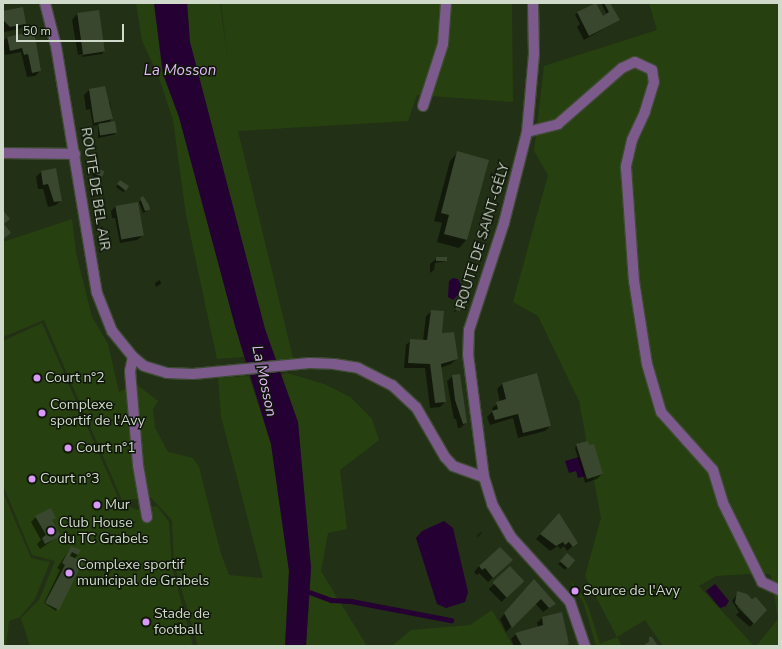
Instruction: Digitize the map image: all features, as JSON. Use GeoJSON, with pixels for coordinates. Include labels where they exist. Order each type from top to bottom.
{"type":"FeatureCollection","features":[{"type":"Feature","properties":{"kind":"street","name":"ROUTE DE BEL AIR"},"geometry":{"type":"LineString","coordinates":[[45,3],[56,46],[97,292],[112,331],[133,357],[144,366],[167,373],[193,374],[309,364],[334,364],[358,368],[392,385],[416,407],[445,457],[453,466],[484,478]]}},
{"type":"Feature","properties":{"kind":"street"},"geometry":{"type":"LineString","coordinates":[[424,106],[443,44],[446,3]]}},
{"type":"Feature","properties":{"kind":"street","name":"ROUTE DE SAINT-GÉLY"},"geometry":{"type":"LineString","coordinates":[[532,3],[534,54],[527,132],[504,223],[469,330],[468,354],[484,478],[492,504],[512,538],[570,602],[585,646]]}},
{"type":"Feature","properties":{"kind":"street"},"geometry":{"type":"LineString","coordinates":[[527,132],[558,124],[574,113],[622,68],[635,62],[652,70],[654,82],[645,112],[632,140],[626,167],[634,281],[647,364],[661,412],[713,470],[723,503],[762,582],[779,590]]}},
{"type":"Feature","properties":{"kind":"street"},"geometry":{"type":"LineString","coordinates":[[3,153],[75,154]]}},
{"type":"Feature","properties":{"kind":"street"},"geometry":{"type":"LineString","coordinates":[[133,357],[130,379],[138,465],[147,517]]}},
{"type":"Feature","properties":{"kind":"green space"},"geometry":{"type":"Polygon","coordinates":[[[136,3],[154,3],[163,74],[179,117],[244,357],[217,359],[186,215],[173,120],[158,75],[142,41],[136,3]]]}},
{"type":"Feature","properties":{"kind":"green space"},"geometry":{"type":"Polygon","coordinates":[[[187,3],[220,3],[228,61],[221,3],[512,3],[513,102],[417,95],[408,121],[238,131],[293,358],[276,361],[265,329],[190,42],[187,3]]]}},
{"type":"Feature","properties":{"kind":"green space"},"geometry":{"type":"Polygon","coordinates":[[[649,3],[779,3],[779,646],[756,646],[778,619],[771,575],[764,573],[716,576],[699,586],[754,646],[663,646],[645,620],[617,637],[585,576],[601,518],[579,401],[538,316],[513,302],[548,175],[534,151],[544,66],[657,30],[649,3]]]}},
{"type":"Feature","properties":{"kind":"green space"},"geometry":{"type":"Polygon","coordinates":[[[72,219],[76,253],[92,317],[108,344],[119,392],[136,384],[158,401],[153,409],[155,428],[168,452],[193,458],[199,467],[221,554],[229,575],[263,578],[221,416],[218,378],[249,376],[271,444],[289,571],[285,646],[198,646],[174,564],[172,520],[151,498],[122,500],[44,320],[3,337],[3,242],[72,219]]]}},
{"type":"Feature","properties":{"kind":"green space","name":"Complexe sportif de l'Avy"},"geometry":{"type":"Polygon","coordinates":[[[42,323],[120,502],[137,510],[157,506],[169,522],[172,567],[193,646],[30,646],[21,618],[39,600],[55,561],[32,555],[3,485],[3,341],[42,323]]]}},
{"type":"Feature","properties":{"kind":"green space"},"geometry":{"type":"Polygon","coordinates":[[[287,373],[324,384],[350,397],[372,419],[379,440],[340,470],[347,529],[328,533],[321,571],[367,646],[306,646],[311,568],[298,422],[281,375],[287,373]]]}},
{"type":"Feature","properties":{"kind":"green space"},"geometry":{"type":"Polygon","coordinates":[[[3,492],[31,558],[50,562],[35,599],[20,617],[9,621],[6,646],[3,646],[3,492]]]}},
{"type":"Feature","properties":{"kind":"green space"},"geometry":{"type":"Polygon","coordinates":[[[570,581],[579,589],[588,606],[600,644],[617,637],[622,646],[596,646],[584,604],[570,581]]]}},
{"type":"Feature","properties":{"kind":"green space"},"geometry":{"type":"Polygon","coordinates":[[[492,610],[513,646],[392,646],[411,630],[470,625],[492,610]]]}},
{"type":"Feature","properties":{"kind":"water","name":"La Mosson"},"geometry":{"type":"Polygon","coordinates":[[[154,3],[187,3],[190,42],[265,329],[298,422],[311,568],[306,646],[285,646],[289,571],[271,444],[235,326],[179,117],[163,74],[154,3]]]}},
{"type":"Feature","properties":{"kind":"water"},"geometry":{"type":"Polygon","coordinates":[[[453,278],[458,279],[461,285],[458,295],[453,300],[448,297],[449,281],[453,278]]]}},
{"type":"Feature","properties":{"kind":"water"},"geometry":{"type":"Polygon","coordinates":[[[579,457],[585,476],[578,478],[576,471],[569,473],[565,461],[579,457]]]}},
{"type":"Feature","properties":{"kind":"water"},"geometry":{"type":"Polygon","coordinates":[[[444,521],[453,528],[468,592],[465,602],[446,608],[437,604],[416,538],[422,531],[444,521]]]}},
{"type":"Feature","properties":{"kind":"water"},"geometry":{"type":"Polygon","coordinates":[[[715,584],[729,601],[726,606],[720,608],[706,591],[715,584]]]}},
{"type":"Feature","properties":{"kind":"building"},"geometry":{"type":"Polygon","coordinates":[[[596,3],[603,16],[609,12],[604,3],[610,3],[620,20],[589,36],[577,12],[596,3]]]}},
{"type":"Feature","properties":{"kind":"building"},"geometry":{"type":"Polygon","coordinates":[[[23,7],[26,24],[10,27],[4,21],[3,11],[23,7]]]}},
{"type":"Feature","properties":{"kind":"building"},"geometry":{"type":"Polygon","coordinates":[[[99,10],[105,52],[83,55],[77,13],[99,10]]]}},
{"type":"Feature","properties":{"kind":"building"},"geometry":{"type":"Polygon","coordinates":[[[34,31],[41,71],[32,73],[28,54],[24,55],[22,48],[10,51],[7,37],[34,31]]]}},
{"type":"Feature","properties":{"kind":"building"},"geometry":{"type":"Polygon","coordinates":[[[105,86],[113,119],[94,123],[89,89],[105,86]]]}},
{"type":"Feature","properties":{"kind":"building"},"geometry":{"type":"Polygon","coordinates":[[[115,121],[117,133],[100,136],[98,124],[115,121]]]}},
{"type":"Feature","properties":{"kind":"building"},"geometry":{"type":"Polygon","coordinates":[[[457,151],[489,160],[467,240],[444,234],[449,215],[441,213],[457,151]]]}},
{"type":"Feature","properties":{"kind":"building"},"geometry":{"type":"Polygon","coordinates":[[[56,168],[62,201],[54,202],[48,184],[43,185],[41,171],[56,168]]]}},
{"type":"Feature","properties":{"kind":"building"},"geometry":{"type":"Polygon","coordinates":[[[96,168],[104,171],[102,177],[94,174],[96,168]]]}},
{"type":"Feature","properties":{"kind":"building"},"geometry":{"type":"Polygon","coordinates":[[[120,180],[129,186],[126,191],[117,184],[120,180]]]}},
{"type":"Feature","properties":{"kind":"building"},"geometry":{"type":"Polygon","coordinates":[[[143,196],[149,205],[150,210],[145,211],[140,198],[143,196]]]}},
{"type":"Feature","properties":{"kind":"building"},"geometry":{"type":"Polygon","coordinates":[[[138,202],[144,235],[121,239],[115,206],[138,202]]]}},
{"type":"Feature","properties":{"kind":"building"},"geometry":{"type":"Polygon","coordinates":[[[3,210],[10,219],[4,224],[11,233],[3,239],[3,210]]]}},
{"type":"Feature","properties":{"kind":"building"},"geometry":{"type":"Polygon","coordinates":[[[436,257],[447,257],[447,261],[436,261],[436,257]]]}},
{"type":"Feature","properties":{"kind":"building"},"geometry":{"type":"Polygon","coordinates":[[[459,298],[463,298],[460,311],[455,310],[459,298]]]}},
{"type":"Feature","properties":{"kind":"building"},"geometry":{"type":"Polygon","coordinates":[[[431,310],[444,311],[442,333],[454,332],[458,359],[441,364],[446,402],[435,403],[430,364],[408,363],[410,339],[427,340],[431,310]]]}},
{"type":"Feature","properties":{"kind":"building"},"geometry":{"type":"Polygon","coordinates":[[[537,373],[551,426],[523,433],[518,414],[495,420],[492,411],[498,409],[496,402],[506,399],[502,383],[537,373]]]}},
{"type":"Feature","properties":{"kind":"building"},"geometry":{"type":"Polygon","coordinates":[[[460,374],[467,423],[463,424],[455,400],[452,375],[460,374]]]}},
{"type":"Feature","properties":{"kind":"building"},"geometry":{"type":"Polygon","coordinates":[[[588,441],[589,445],[594,444],[603,474],[587,479],[576,444],[588,441]]]}},
{"type":"Feature","properties":{"kind":"building","name":"Club House du TC Grabels"},"geometry":{"type":"Polygon","coordinates":[[[51,508],[56,518],[52,520],[61,536],[45,544],[42,538],[46,535],[35,516],[51,508]]]}},
{"type":"Feature","properties":{"kind":"building"},"geometry":{"type":"Polygon","coordinates":[[[559,513],[578,543],[573,547],[569,542],[565,545],[563,542],[556,546],[540,534],[559,513]]]}},
{"type":"Feature","properties":{"kind":"building"},"geometry":{"type":"Polygon","coordinates":[[[71,546],[81,550],[78,555],[72,552],[70,556],[83,562],[59,610],[45,603],[65,565],[62,563],[71,546]]]}},
{"type":"Feature","properties":{"kind":"building"},"geometry":{"type":"Polygon","coordinates":[[[500,547],[513,560],[493,578],[485,568],[482,570],[479,566],[500,547]]]}},
{"type":"Feature","properties":{"kind":"building"},"geometry":{"type":"Polygon","coordinates":[[[567,553],[575,560],[568,569],[560,561],[567,553]]]}},
{"type":"Feature","properties":{"kind":"building"},"geometry":{"type":"Polygon","coordinates":[[[510,566],[524,581],[507,598],[492,582],[510,566]]]}},
{"type":"Feature","properties":{"kind":"building"},"geometry":{"type":"Polygon","coordinates":[[[534,579],[556,604],[549,608],[541,599],[512,628],[504,613],[534,579]]]}},
{"type":"Feature","properties":{"kind":"building"},"geometry":{"type":"Polygon","coordinates":[[[737,591],[747,594],[752,599],[756,597],[767,610],[754,624],[735,603],[737,591]]]}},
{"type":"Feature","properties":{"kind":"building"},"geometry":{"type":"Polygon","coordinates":[[[562,612],[569,644],[563,646],[522,646],[515,633],[543,625],[542,617],[562,612]]]}},
{"type":"Feature","properties":{"kind":"building"},"geometry":{"type":"Polygon","coordinates":[[[649,637],[652,637],[658,646],[642,646],[649,642],[649,637]]]}},
{"type":"Feature","properties":{"kind":"waterway"},"geometry":{"type":"LineString","coordinates":[[304,590],[331,600],[351,601],[451,620]]}},
{"type":"Feature","properties":{"kind":"place","name":"Court n°2"},"geometry":{"type":"Point","coordinates":[37,378]}},
{"type":"Feature","properties":{"kind":"place","name":"Complexe sportif de l'Avy"},"geometry":{"type":"Point","coordinates":[42,413]}},
{"type":"Feature","properties":{"kind":"place","name":"Court n°1"},"geometry":{"type":"Point","coordinates":[68,448]}},
{"type":"Feature","properties":{"kind":"place","name":"Court n°3"},"geometry":{"type":"Point","coordinates":[32,479]}},
{"type":"Feature","properties":{"kind":"place","name":"Mur"},"geometry":{"type":"Point","coordinates":[97,505]}},
{"type":"Feature","properties":{"kind":"place","name":"Club House du TC Grabels"},"geometry":{"type":"Point","coordinates":[51,531]}},
{"type":"Feature","properties":{"kind":"place","name":"Complexe sportif municipal de Grabels"},"geometry":{"type":"Point","coordinates":[69,573]}},
{"type":"Feature","properties":{"kind":"place","name":"Source de l'Avy"},"geometry":{"type":"Point","coordinates":[575,591]}},
{"type":"Feature","properties":{"kind":"place","name":"Stade de football"},"geometry":{"type":"Point","coordinates":[146,622]}}]}
